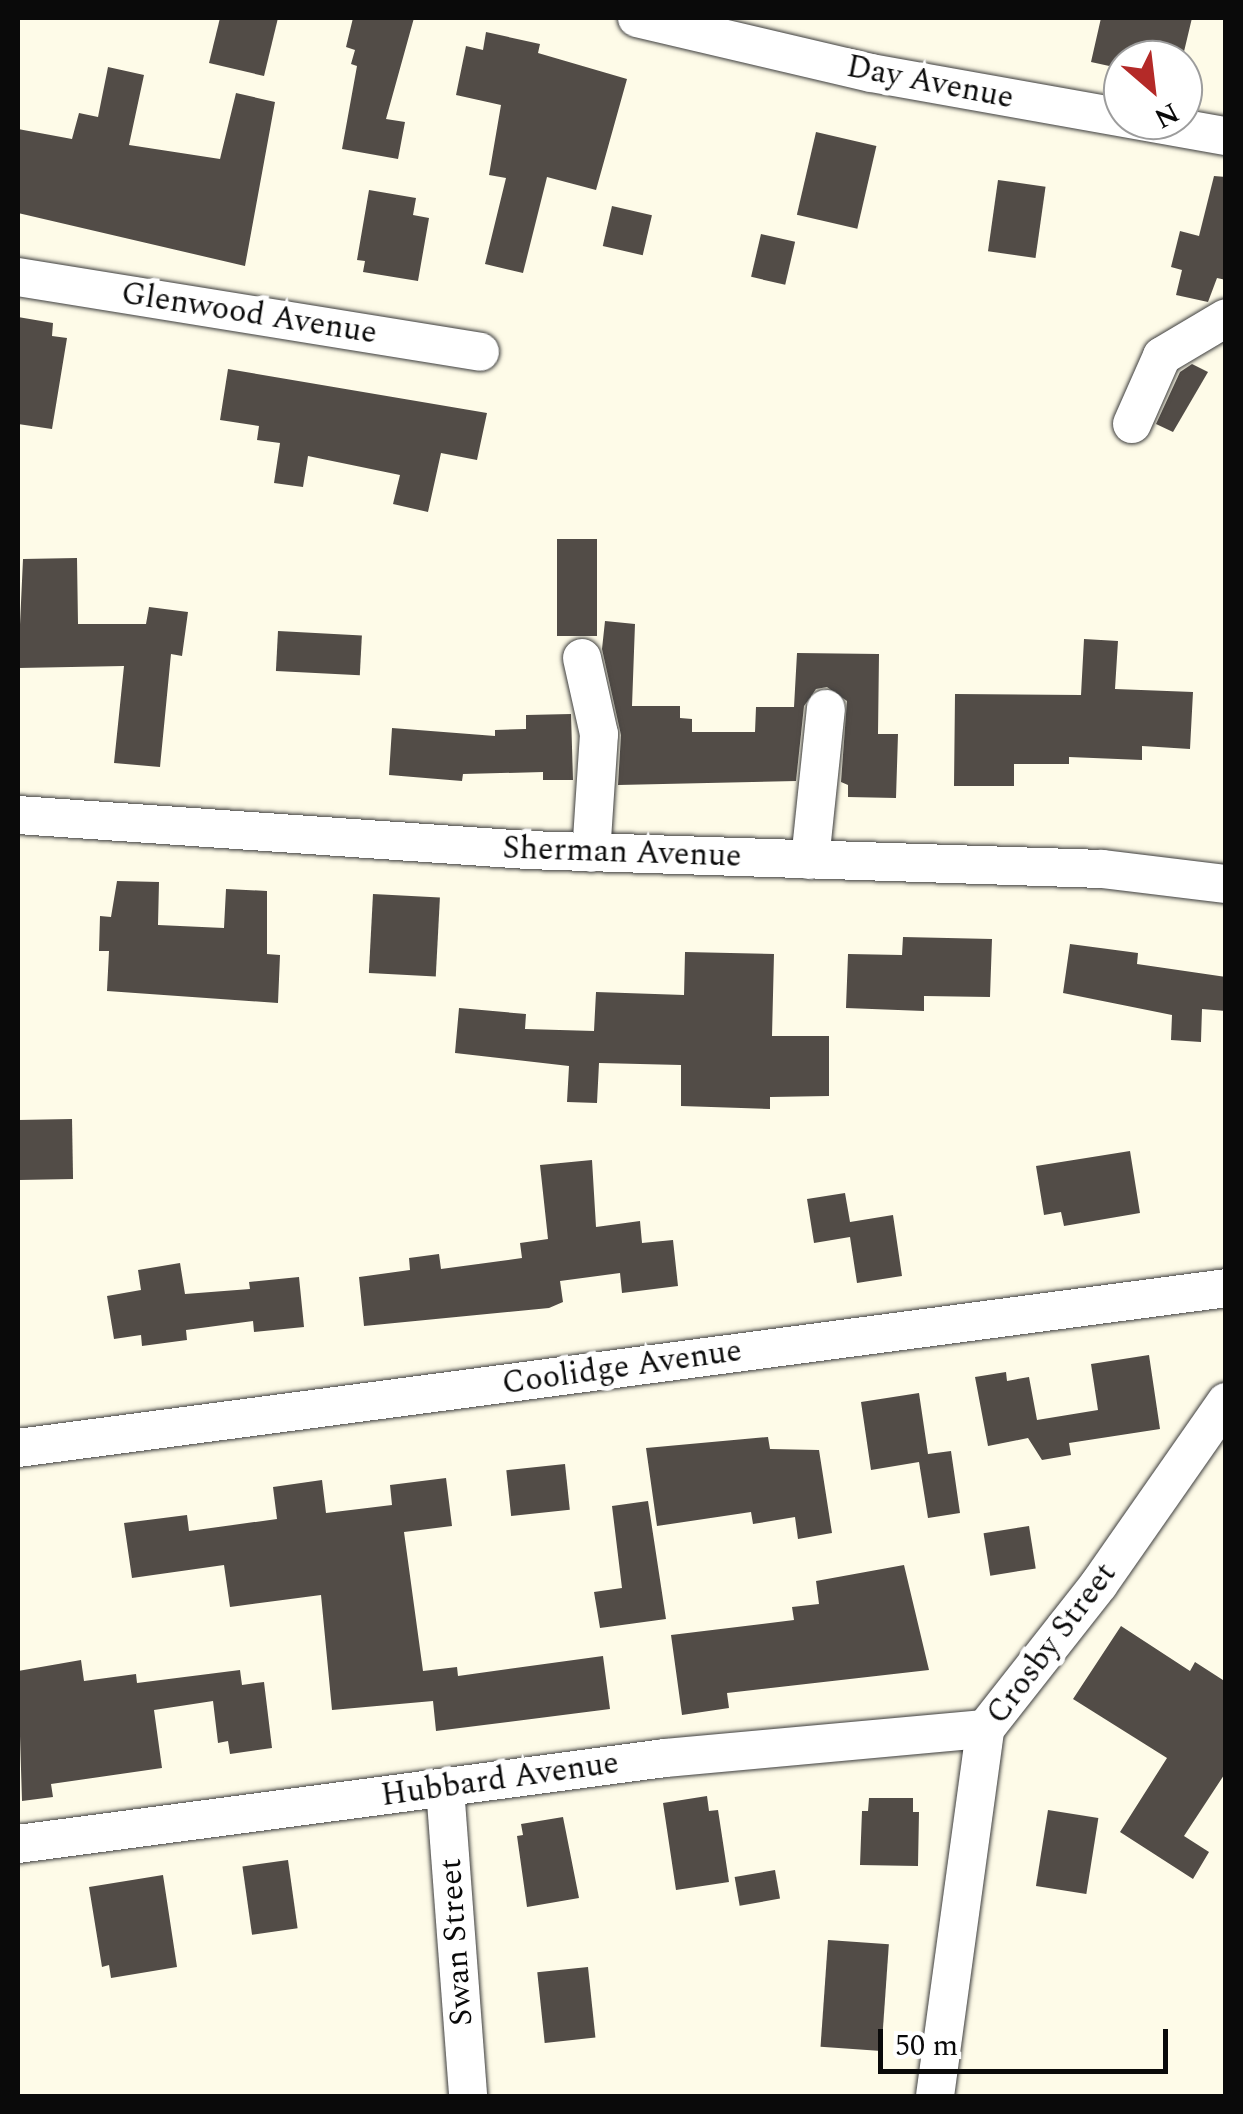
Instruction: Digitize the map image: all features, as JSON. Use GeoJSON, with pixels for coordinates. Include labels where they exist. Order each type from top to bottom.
{"type":"FeatureCollection","features":[{"type":"Feature","properties":{"kind":"street","name":"Day Avenue"},"geometry":{"type":"LineString","coordinates":[[637,18],[871,73],[1226,136]]}},
{"type":"Feature","properties":{"kind":"street","name":"Glenwood Avenue"},"geometry":{"type":"LineString","coordinates":[[18,278],[480,352]]}},
{"type":"Feature","properties":{"kind":"street"},"geometry":{"type":"LineString","coordinates":[[1132,424],[1162,356],[1226,318]]}},
{"type":"Feature","properties":{"kind":"street"},"geometry":{"type":"LineString","coordinates":[[582,658],[599,734],[592,852]]}},
{"type":"Feature","properties":{"kind":"street"},"geometry":{"type":"LineString","coordinates":[[810,860],[826,709]]}},
{"type":"Feature","properties":{"kind":"street","name":"Sherman Avenue"},"geometry":{"type":"LineString","coordinates":[[18,815],[592,852],[1102,870],[1226,884]]}},
{"type":"Feature","properties":{"kind":"street","name":"Coolidge Avenue"},"geometry":{"type":"LineString","coordinates":[[18,1448],[1226,1288]]}},
{"type":"Feature","properties":{"kind":"street","name":"Crosby Street"},"geometry":{"type":"LineString","coordinates":[[934,2096],[984,1729],[1099,1584],[1226,1402]]}},
{"type":"Feature","properties":{"kind":"street","name":"Hubbard Avenue"},"geometry":{"type":"LineString","coordinates":[[18,1844],[665,1758],[984,1729]]}},
{"type":"Feature","properties":{"kind":"street","name":"Swan Street"},"geometry":{"type":"LineString","coordinates":[[445,1788],[468,2096]]}},
{"type":"Feature","properties":{"kind":"building"},"geometry":{"type":"Polygon","coordinates":[[[220,18],[278,18],[264,76],[209,63],[220,18]]]}},
{"type":"Feature","properties":{"kind":"building"},"geometry":{"type":"Polygon","coordinates":[[[353,18],[414,18],[386,119],[405,122],[398,159],[342,149],[357,66],[351,64],[355,50],[346,47],[353,18]]]}},
{"type":"Feature","properties":{"kind":"building"},"geometry":{"type":"Polygon","coordinates":[[[1101,18],[1192,18],[1187,40],[1103,40],[1103,65],[1091,62],[1101,18]]]}},
{"type":"Feature","properties":{"kind":"building"},"geometry":{"type":"Polygon","coordinates":[[[486,32],[540,44],[538,53],[627,79],[596,190],[547,177],[523,273],[485,264],[506,178],[489,175],[501,105],[456,95],[466,46],[483,50],[486,32]]]}},
{"type":"Feature","properties":{"kind":"building"},"geometry":{"type":"Polygon","coordinates":[[[108,67],[144,75],[129,145],[220,159],[236,93],[275,102],[245,266],[18,213],[18,129],[72,139],[79,113],[98,117],[108,67]]]}},
{"type":"Feature","properties":{"kind":"building"},"geometry":{"type":"Polygon","coordinates":[[[816,132],[876,146],[857,229],[797,215],[816,132]]]}},
{"type":"Feature","properties":{"kind":"building"},"geometry":{"type":"Polygon","coordinates":[[[1214,176],[1226,177],[1226,280],[1217,278],[1208,302],[1176,295],[1182,270],[1171,267],[1180,231],[1199,236],[1214,176]]]}},
{"type":"Feature","properties":{"kind":"building"},"geometry":{"type":"Polygon","coordinates":[[[998,180],[1046,187],[1036,258],[988,251],[998,180]]]}},
{"type":"Feature","properties":{"kind":"building"},"geometry":{"type":"Polygon","coordinates":[[[369,190],[416,198],[413,215],[429,218],[418,281],[363,272],[365,261],[357,260],[369,190]]]}},
{"type":"Feature","properties":{"kind":"building"},"geometry":{"type":"Polygon","coordinates":[[[612,206],[652,215],[643,255],[603,246],[612,206]]]}},
{"type":"Feature","properties":{"kind":"building"},"geometry":{"type":"Polygon","coordinates":[[[761,234],[795,242],[785,285],[751,277],[761,234]]]}},
{"type":"Feature","properties":{"kind":"building"},"geometry":{"type":"Polygon","coordinates":[[[18,317],[53,323],[52,336],[67,338],[52,429],[18,424],[18,317]]]}},
{"type":"Feature","properties":{"kind":"building"},"geometry":{"type":"Polygon","coordinates":[[[1192,364],[1208,372],[1173,432],[1156,424],[1180,372],[1192,364]]]}},
{"type":"Feature","properties":{"kind":"building"},"geometry":{"type":"Polygon","coordinates":[[[228,369],[487,413],[477,460],[441,453],[428,512],[393,504],[400,475],[308,456],[303,487],[274,483],[280,443],[257,440],[259,426],[220,420],[228,369]]]}},
{"type":"Feature","properties":{"kind":"building"},"geometry":{"type":"Polygon","coordinates":[[[557,539],[597,539],[597,636],[557,636],[557,539]]]}},
{"type":"Feature","properties":{"kind":"building"},"geometry":{"type":"Polygon","coordinates":[[[77,558],[78,624],[146,624],[149,607],[188,612],[182,656],[171,654],[160,767],[114,763],[124,666],[18,668],[23,559],[77,558]]]}},
{"type":"Feature","properties":{"kind":"building"},"geometry":{"type":"Polygon","coordinates":[[[605,621],[635,624],[632,706],[680,706],[680,718],[692,719],[692,732],[755,732],[756,707],[794,707],[797,653],[879,654],[878,734],[898,734],[896,798],[848,797],[848,785],[841,782],[847,701],[827,687],[816,689],[804,706],[796,781],[618,785],[621,735],[602,649],[605,621]]]}},
{"type":"Feature","properties":{"kind":"building"},"geometry":{"type":"Polygon","coordinates":[[[278,631],[362,635],[360,675],[276,671],[278,631]]]}},
{"type":"Feature","properties":{"kind":"building"},"geometry":{"type":"Polygon","coordinates":[[[1084,639],[1118,641],[1115,689],[1193,692],[1190,749],[1142,746],[1142,760],[1069,757],[1069,764],[1014,764],[1014,786],[954,786],[955,694],[1081,695],[1084,639]]]}},
{"type":"Feature","properties":{"kind":"building"},"geometry":{"type":"Polygon","coordinates":[[[571,714],[573,780],[543,780],[543,772],[463,774],[462,781],[389,775],[392,728],[495,736],[495,730],[526,729],[526,715],[571,714]]]}},
{"type":"Feature","properties":{"kind":"building"},"geometry":{"type":"Polygon","coordinates":[[[117,881],[159,882],[158,925],[224,928],[226,889],[267,891],[267,954],[280,955],[278,1003],[107,991],[109,951],[99,951],[100,916],[111,917],[117,881]]]}},
{"type":"Feature","properties":{"kind":"building"},"geometry":{"type":"Polygon","coordinates":[[[373,894],[440,898],[436,976],[369,973],[373,894]]]}},
{"type":"Feature","properties":{"kind":"building"},"geometry":{"type":"Polygon","coordinates":[[[903,937],[992,939],[990,997],[924,996],[924,1011],[846,1008],[848,954],[902,955],[903,937]]]}},
{"type":"Feature","properties":{"kind":"building"},"geometry":{"type":"Polygon","coordinates":[[[1070,944],[1138,953],[1137,964],[1226,977],[1226,1011],[1202,1009],[1201,1042],[1171,1040],[1172,1015],[1063,993],[1070,944]]]}},
{"type":"Feature","properties":{"kind":"building"},"geometry":{"type":"Polygon","coordinates":[[[685,952],[774,954],[772,1036],[829,1036],[829,1096],[770,1097],[770,1109],[681,1106],[681,1065],[599,1063],[597,1103],[567,1102],[569,1066],[455,1053],[459,1008],[526,1014],[525,1029],[594,1031],[596,992],[684,995],[685,952]]]}},
{"type":"Feature","properties":{"kind":"building"},"geometry":{"type":"Polygon","coordinates":[[[72,1119],[73,1179],[19,1180],[18,1120],[72,1119]]]}},
{"type":"Feature","properties":{"kind":"building"},"geometry":{"type":"Polygon","coordinates":[[[1130,1151],[1140,1213],[1064,1226],[1061,1212],[1044,1215],[1036,1166],[1130,1151]]]}},
{"type":"Feature","properties":{"kind":"building"},"geometry":{"type":"Polygon","coordinates":[[[592,1160],[596,1227],[640,1221],[642,1243],[673,1240],[678,1286],[622,1293],[620,1273],[560,1281],[563,1302],[549,1308],[364,1326],[359,1277],[410,1270],[409,1258],[439,1254],[441,1269],[522,1258],[520,1243],[548,1239],[540,1165],[592,1160]]]}},
{"type":"Feature","properties":{"kind":"building"},"geometry":{"type":"Polygon","coordinates":[[[845,1193],[850,1222],[893,1215],[902,1276],[857,1283],[850,1237],[814,1243],[807,1199],[845,1193]]]}},
{"type":"Feature","properties":{"kind":"building"},"geometry":{"type":"Polygon","coordinates":[[[180,1263],[185,1294],[250,1289],[249,1282],[299,1277],[304,1327],[254,1332],[253,1321],[186,1330],[187,1340],[142,1346],[141,1335],[114,1339],[107,1296],[141,1290],[138,1270],[180,1263]]]}},
{"type":"Feature","properties":{"kind":"building"},"geometry":{"type":"Polygon","coordinates":[[[1149,1355],[1160,1429],[1069,1443],[1071,1455],[1042,1460],[1028,1438],[988,1446],[975,1377],[1006,1372],[1007,1381],[1029,1377],[1037,1420],[1098,1410],[1091,1364],[1149,1355]]]}},
{"type":"Feature","properties":{"kind":"building"},"geometry":{"type":"Polygon","coordinates":[[[919,1393],[928,1454],[951,1451],[960,1513],[928,1518],[919,1462],[871,1470],[861,1402],[919,1393]]]}},
{"type":"Feature","properties":{"kind":"building"},"geometry":{"type":"Polygon","coordinates":[[[768,1437],[770,1449],[819,1450],[832,1533],[798,1539],[795,1517],[753,1524],[751,1512],[657,1526],[646,1448],[768,1437]]]}},
{"type":"Feature","properties":{"kind":"building"},"geometry":{"type":"Polygon","coordinates":[[[565,1464],[570,1510],[511,1516],[506,1470],[565,1464]]]}},
{"type":"Feature","properties":{"kind":"building"},"geometry":{"type":"Polygon","coordinates":[[[446,1478],[452,1526],[404,1532],[423,1671],[457,1667],[458,1676],[603,1656],[610,1709],[436,1731],[433,1701],[332,1710],[321,1595],[230,1607],[224,1565],[132,1578],[124,1523],[187,1515],[189,1531],[277,1519],[273,1487],[322,1480],[326,1513],[392,1505],[390,1485],[446,1478]]]}},
{"type":"Feature","properties":{"kind":"building"},"geometry":{"type":"Polygon","coordinates":[[[648,1501],[666,1619],[600,1628],[594,1592],[622,1588],[612,1506],[648,1501]]]}},
{"type":"Feature","properties":{"kind":"building"},"geometry":{"type":"Polygon","coordinates":[[[1029,1526],[1036,1568],[990,1576],[984,1533],[1029,1526]]]}},
{"type":"Feature","properties":{"kind":"building"},"geometry":{"type":"Polygon","coordinates":[[[904,1565],[929,1670],[727,1693],[729,1708],[682,1715],[671,1635],[794,1620],[792,1607],[819,1604],[816,1581],[904,1565]]]}},
{"type":"Feature","properties":{"kind":"building"},"geometry":{"type":"Polygon","coordinates":[[[1121,1626],[1190,1671],[1195,1662],[1226,1682],[1226,1772],[1184,1836],[1209,1852],[1193,1879],[1120,1832],[1167,1758],[1073,1699],[1121,1626]]]}},
{"type":"Feature","properties":{"kind":"building"},"geometry":{"type":"Polygon","coordinates":[[[81,1660],[84,1681],[136,1674],[137,1683],[240,1670],[242,1685],[264,1682],[272,1748],[230,1754],[228,1741],[218,1743],[213,1701],[154,1710],[162,1768],[51,1784],[53,1797],[22,1801],[18,1671],[81,1660]]]}},
{"type":"Feature","properties":{"kind":"building"},"geometry":{"type":"Polygon","coordinates":[[[707,1796],[709,1811],[718,1810],[729,1882],[676,1890],[663,1803],[707,1796]]]}},
{"type":"Feature","properties":{"kind":"building"},"geometry":{"type":"Polygon","coordinates":[[[869,1798],[913,1798],[913,1812],[919,1812],[918,1866],[860,1865],[862,1811],[868,1811],[869,1798]]]}},
{"type":"Feature","properties":{"kind":"building"},"geometry":{"type":"Polygon","coordinates":[[[1048,1810],[1098,1818],[1086,1894],[1036,1886],[1048,1810]]]}},
{"type":"Feature","properties":{"kind":"building"},"geometry":{"type":"Polygon","coordinates":[[[563,1817],[579,1898],[527,1907],[517,1836],[523,1835],[521,1824],[563,1817]]]}},
{"type":"Feature","properties":{"kind":"building"},"geometry":{"type":"Polygon","coordinates":[[[288,1860],[298,1928],[252,1935],[242,1866],[288,1860]]]}},
{"type":"Feature","properties":{"kind":"building"},"geometry":{"type":"Polygon","coordinates":[[[775,1870],[780,1899],[740,1906],[735,1877],[775,1870]]]}},
{"type":"Feature","properties":{"kind":"building"},"geometry":{"type":"Polygon","coordinates":[[[163,1875],[177,1967],[111,1978],[109,1965],[102,1967],[89,1887],[163,1875]]]}},
{"type":"Feature","properties":{"kind":"building"},"geometry":{"type":"Polygon","coordinates":[[[828,1940],[889,1944],[881,2051],[821,2047],[828,1940]]]}},
{"type":"Feature","properties":{"kind":"building"},"geometry":{"type":"Polygon","coordinates":[[[588,1967],[595,2038],[545,2043],[537,1972],[588,1967]]]}}]}
